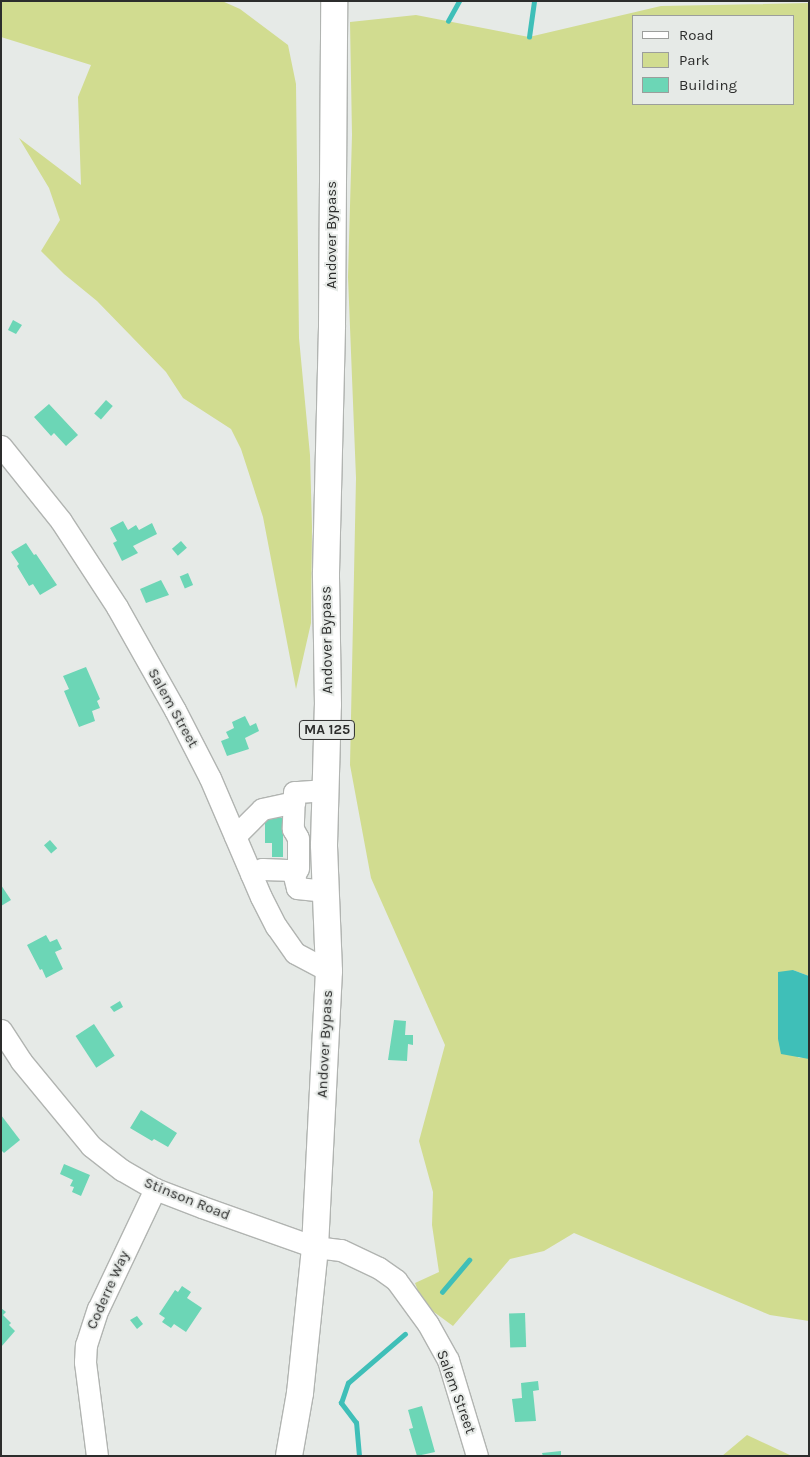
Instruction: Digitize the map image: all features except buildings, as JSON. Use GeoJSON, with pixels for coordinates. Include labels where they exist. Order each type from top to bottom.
{"type":"FeatureCollection","features":[{"type":"Feature","properties":{"kind":"main road","name":"Andover Bypass"},"geometry":{"type":"LineString","coordinates":[[289,1456],[300,1393],[315,1247],[329,972],[326,892],[326,790],[334,1]]}},
{"type":"Feature","properties":{"kind":"street","name":"Salem Street"},"geometry":{"type":"LineString","coordinates":[[1,446],[61,521],[117,606],[176,710],[210,778],[251,874],[276,926],[295,953],[329,972]]}},
{"type":"Feature","properties":{"kind":"street"},"geometry":{"type":"LineString","coordinates":[[251,874],[262,869],[291,873],[298,868],[298,838],[293,829],[294,792],[326,790]]}},
{"type":"Feature","properties":{"kind":"street"},"geometry":{"type":"LineString","coordinates":[[235,836],[262,809],[294,802]]}},
{"type":"Feature","properties":{"kind":"street"},"geometry":{"type":"LineString","coordinates":[[291,873],[297,888],[326,892]]}},
{"type":"Feature","properties":{"kind":"street","name":"Stinson Road"},"geometry":{"type":"LineString","coordinates":[[1,1030],[20,1061],[91,1146],[122,1170],[155,1189],[315,1247]]}},
{"type":"Feature","properties":{"kind":"street","name":"Coderre Way"},"geometry":{"type":"LineString","coordinates":[[97,1456],[84,1362],[86,1345],[98,1309],[155,1189]]}},
{"type":"Feature","properties":{"kind":"street","name":"Salem Street"},"geometry":{"type":"LineString","coordinates":[[315,1247],[341,1250],[379,1268],[396,1280],[410,1297],[448,1360],[477,1456]]}},
{"type":"Feature","properties":{"kind":"green space"},"geometry":{"type":"Polygon","coordinates":[[[1,1],[222,1],[240,9],[288,45],[296,84],[299,338],[310,455],[312,527],[311,623],[296,689],[263,517],[241,449],[231,429],[183,398],[166,372],[97,301],[64,274],[41,251],[60,220],[49,188],[19,138],[81,185],[78,97],[91,65],[1,37],[1,1]]]}},
{"type":"Feature","properties":{"kind":"green space"},"geometry":{"type":"Polygon","coordinates":[[[809,3],[809,976],[793,970],[779,1010],[778,1039],[799,1058],[809,1057],[809,1321],[770,1315],[574,1233],[544,1251],[510,1259],[453,1326],[423,1304],[415,1283],[439,1272],[432,1225],[433,1192],[419,1141],[445,1045],[371,878],[350,765],[356,478],[348,277],[352,135],[350,22],[416,15],[529,37],[661,6],[809,3]]]}},
{"type":"Feature","properties":{"kind":"green space"},"geometry":{"type":"Polygon","coordinates":[[[747,1435],[792,1456],[722,1456],[747,1435]]]}},
{"type":"Feature","properties":{"kind":"water"},"geometry":{"type":"Polygon","coordinates":[[[793,970],[809,976],[809,1059],[781,1054],[778,1039],[778,972],[793,970]]]}},
{"type":"Feature","properties":{"kind":"waterway"},"geometry":{"type":"LineString","coordinates":[[448,21],[459,1]]}},
{"type":"Feature","properties":{"kind":"waterway"},"geometry":{"type":"LineString","coordinates":[[529,37],[534,1]]}},
{"type":"Feature","properties":{"kind":"waterway"},"geometry":{"type":"LineString","coordinates":[[442,1292],[469,1260]]}},
{"type":"Feature","properties":{"kind":"waterway"},"geometry":{"type":"LineString","coordinates":[[359,1456],[356,1423],[341,1403],[348,1383],[405,1334]]}}]}
